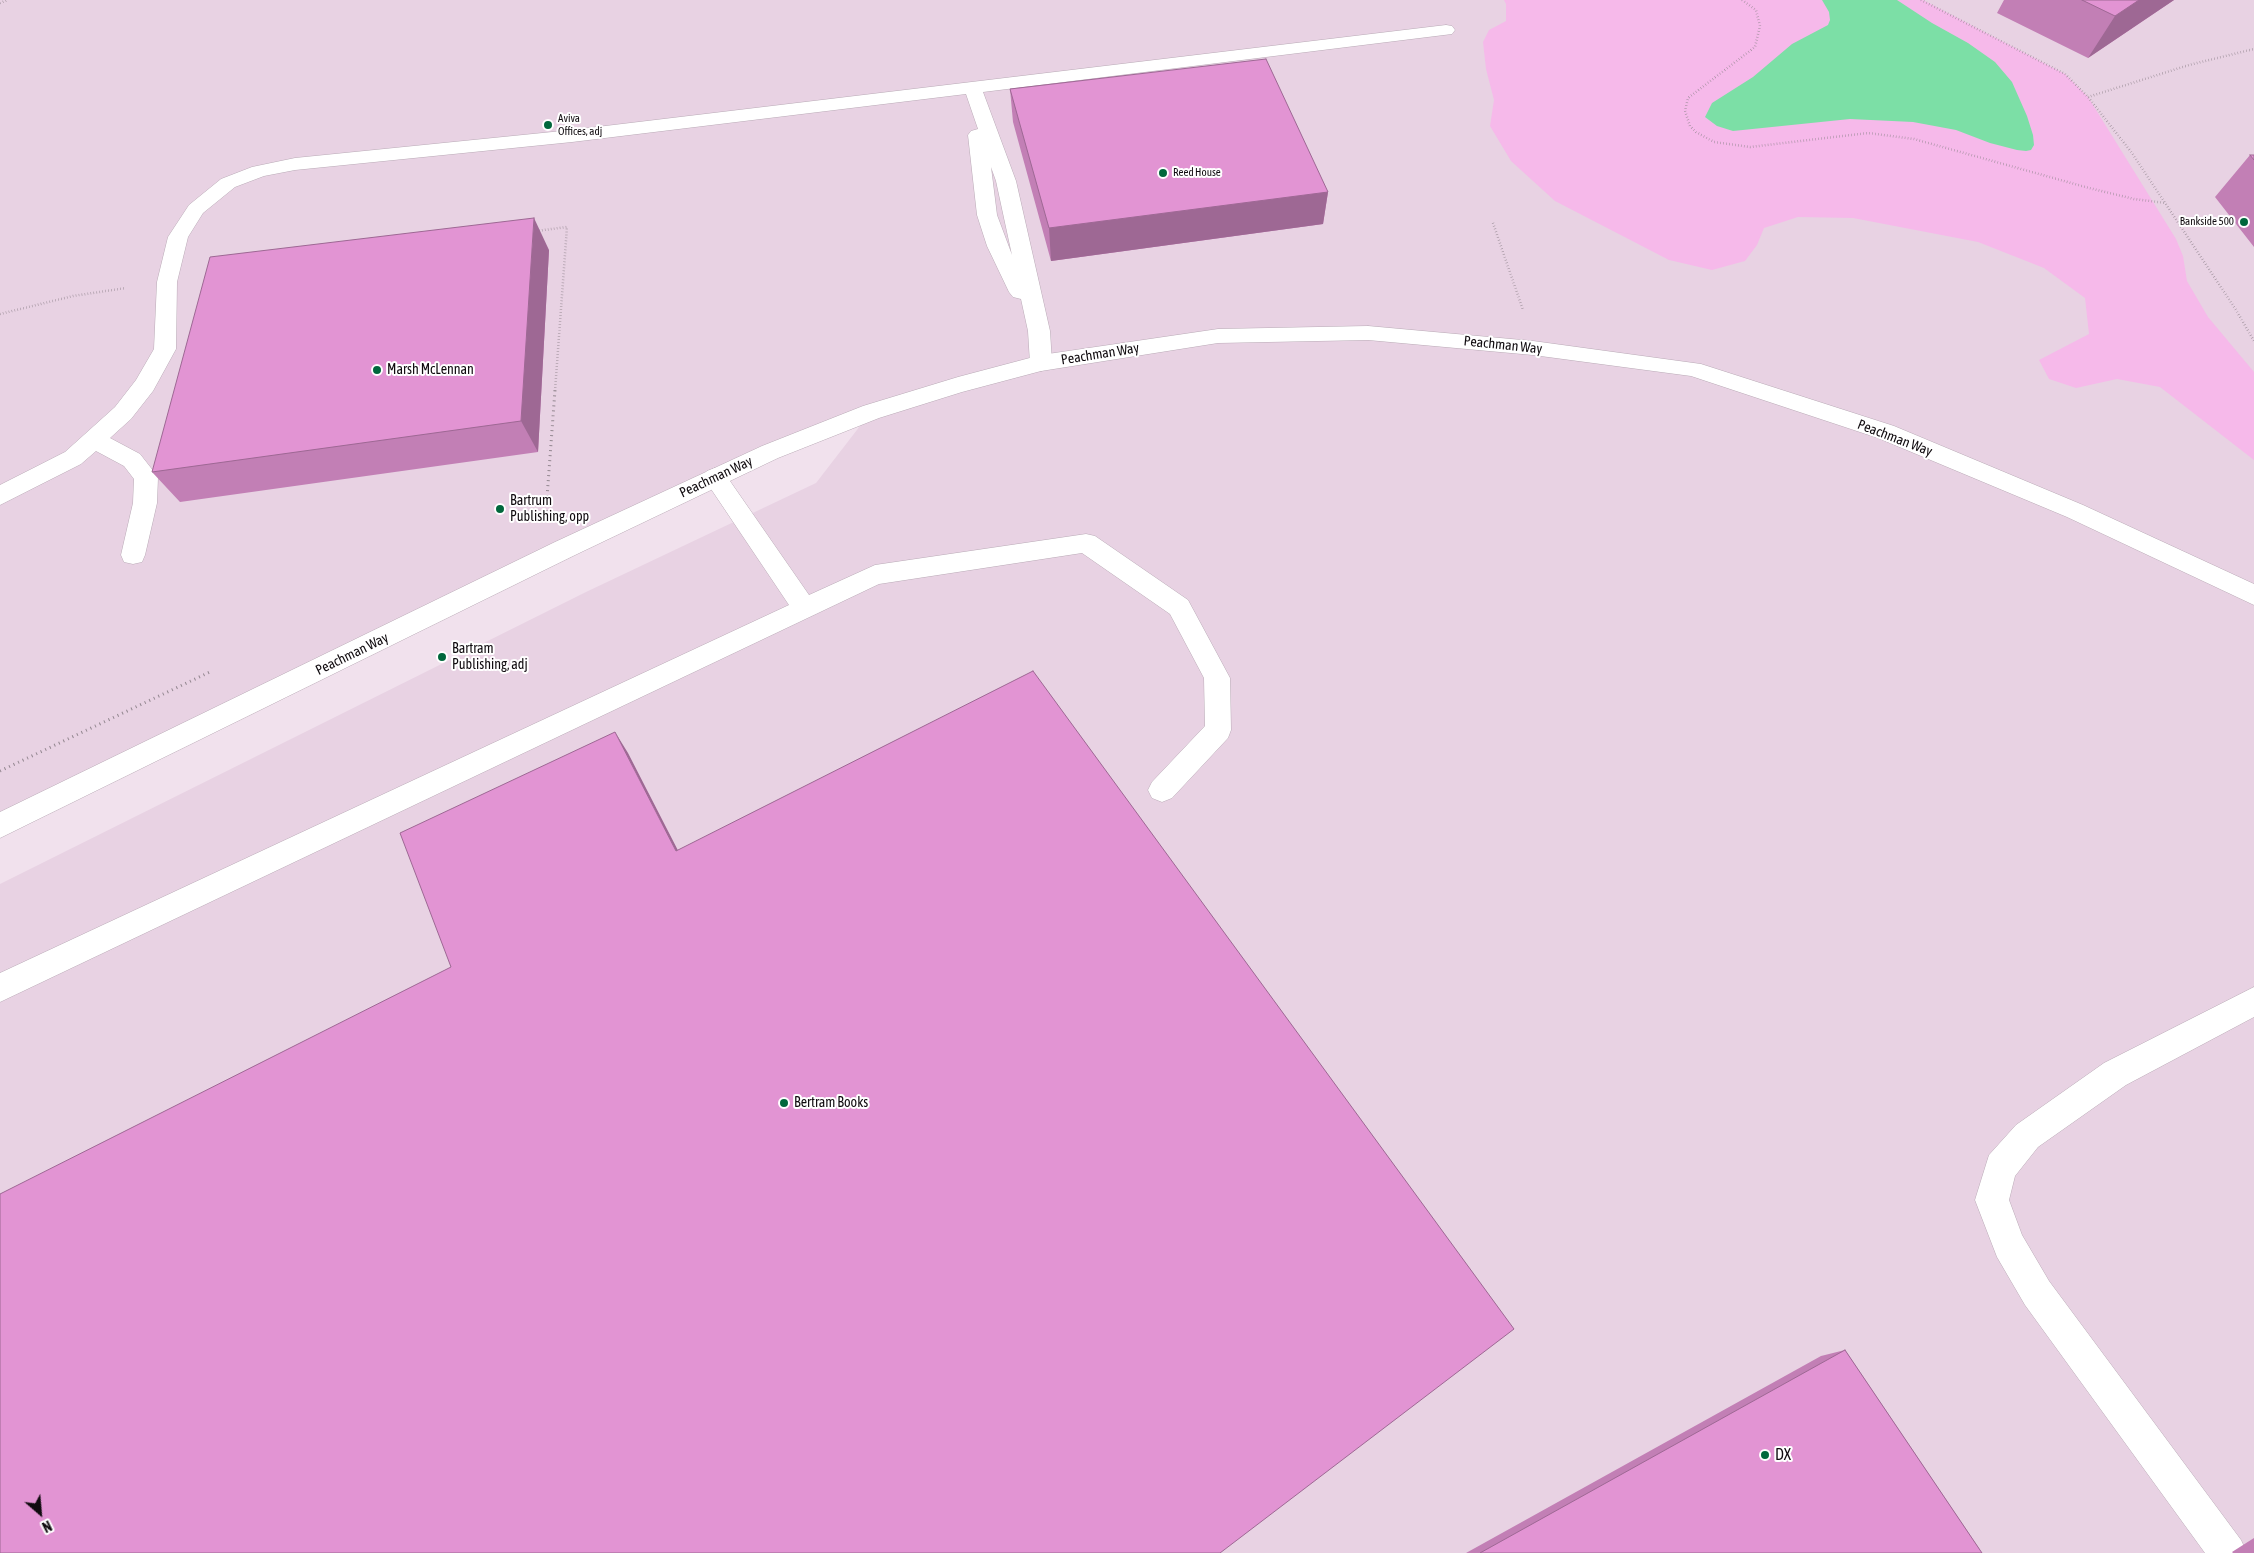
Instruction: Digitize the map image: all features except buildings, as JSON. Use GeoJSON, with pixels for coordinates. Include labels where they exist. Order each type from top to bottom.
{"type":"FeatureCollection","features":[{"type":"Feature","properties":{"kind":"street"},"geometry":{"type":"LineString","coordinates":[[0,496],[73,458],[124,413],[145,385],[166,349],[167,282],[178,237],[196,209],[228,183],[259,171],[295,164],[572,136],[1446,30]]}},
{"type":"Feature","properties":{"kind":"street"},"geometry":{"type":"LineString","coordinates":[[972,86],[987,215],[997,246],[1039,331],[1041,363]]}},
{"type":"Feature","properties":{"kind":"street","name":"Peachman Way"},"geometry":{"type":"LineString","coordinates":[[0,826],[546,558],[770,452],[870,412],[958,385],[1041,363],[1218,336],[1368,333],[1533,348],[1693,369],[1886,432],[2075,511],[2254,595]]}},
{"type":"Feature","properties":{"kind":"street"},"geometry":{"type":"LineString","coordinates":[[94,440],[132,460],[146,477],[145,503],[133,555]]}},
{"type":"Feature","properties":{"kind":"street"},"geometry":{"type":"LineString","coordinates":[[715,477],[805,609]]}},
{"type":"Feature","properties":{"kind":"street"},"geometry":{"type":"LineString","coordinates":[[0,988],[875,575],[1086,543],[1179,606],[1217,678],[1218,730],[1162,790]]}},
{"type":"Feature","properties":{"kind":"street"},"geometry":{"type":"LineString","coordinates":[[2228,1553],[2037,1293],[2009,1245],[1992,1200],[2000,1166],[2027,1136],[2115,1074],[2254,1001]]}},
{"type":"Feature","properties":{"kind":"path"},"geometry":{"type":"LineString","coordinates":[[0,3],[8,0]]}},
{"type":"Feature","properties":{"kind":"path"},"geometry":{"type":"LineString","coordinates":[[1742,0],[1756,10],[1760,26],[1755,47],[1688,98],[1685,111],[1690,126],[1696,132],[1714,142],[1750,147],[1868,133],[1914,139],[2089,188],[2134,199],[2166,204]]}},
{"type":"Feature","properties":{"kind":"path"},"geometry":{"type":"LineString","coordinates":[[1920,0],[2065,74],[2088,97],[2132,153],[2254,341]]}},
{"type":"Feature","properties":{"kind":"path"},"geometry":{"type":"LineString","coordinates":[[2088,97],[2189,65],[2254,50]]}},
{"type":"Feature","properties":{"kind":"path"},"geometry":{"type":"LineString","coordinates":[[1493,223],[1522,308],[1533,348]]}},
{"type":"Feature","properties":{"kind":"path"},"geometry":{"type":"LineString","coordinates":[[528,232],[567,227],[546,513],[554,509]]}},
{"type":"Feature","properties":{"kind":"path"},"geometry":{"type":"LineString","coordinates":[[0,314],[73,296],[167,282]]}},
{"type":"Feature","properties":{"kind":"path"},"geometry":{"type":"LineString","coordinates":[[1512,308],[1532,310]]}},
{"type":"Feature","properties":{"kind":"path"},"geometry":{"type":"LineString","coordinates":[[0,772],[215,670]]}},
{"type":"Feature","properties":{"kind":"shaded area"},"geometry":{"type":"Polygon","coordinates":[[[0,0],[2254,0],[2254,1553],[0,1553],[0,884],[586,592],[816,483],[870,413],[0,826],[0,0]]]}},
{"type":"Feature","properties":{"kind":"shaded area"},"geometry":{"type":"Polygon","coordinates":[[[1504,0],[1923,0],[2065,74],[2088,97],[2176,239],[2183,256],[2187,281],[2208,317],[2254,372],[2254,460],[2160,387],[2117,379],[2076,388],[2049,379],[2039,360],[2089,334],[2085,298],[2044,268],[1978,242],[1853,218],[1798,217],[1764,228],[1757,245],[1745,261],[1712,270],[1669,260],[1555,201],[1511,161],[1490,126],[1494,100],[1486,69],[1483,42],[1489,30],[1506,21],[1506,4],[1504,0]]]}},
{"type":"Feature","properties":{"kind":"shaded area"},"geometry":{"type":"Polygon","coordinates":[[[1822,0],[1897,0],[1932,23],[1968,43],[1995,62],[2012,82],[2027,116],[2033,135],[2034,145],[2031,150],[2017,150],[1990,143],[1956,130],[1913,122],[1850,119],[1733,131],[1717,126],[1705,117],[1712,103],[1753,77],[1792,44],[1828,25],[1830,20],[1829,12],[1822,0]]]}},
{"type":"Feature","properties":{"kind":"place","name":"Aviva Offices, adj"},"geometry":{"type":"Point","coordinates":[548,125]}},
{"type":"Feature","properties":{"kind":"place","name":"Reed House"},"geometry":{"type":"Point","coordinates":[1163,173]}},
{"type":"Feature","properties":{"kind":"place","name":"Bankside 500"},"geometry":{"type":"Point","coordinates":[2244,222]}},
{"type":"Feature","properties":{"kind":"place","name":"Marsh McLennan"},"geometry":{"type":"Point","coordinates":[377,370]}},
{"type":"Feature","properties":{"kind":"place","name":"Bartrum Publishing, opp"},"geometry":{"type":"Point","coordinates":[500,509]}},
{"type":"Feature","properties":{"kind":"place","name":"Bartram Publishing, adj"},"geometry":{"type":"Point","coordinates":[442,657]}},
{"type":"Feature","properties":{"kind":"place","name":"Bertram Books"},"geometry":{"type":"Point","coordinates":[784,1103]}},
{"type":"Feature","properties":{"kind":"place","name":"DX"},"geometry":{"type":"Point","coordinates":[1765,1455]}}]}
